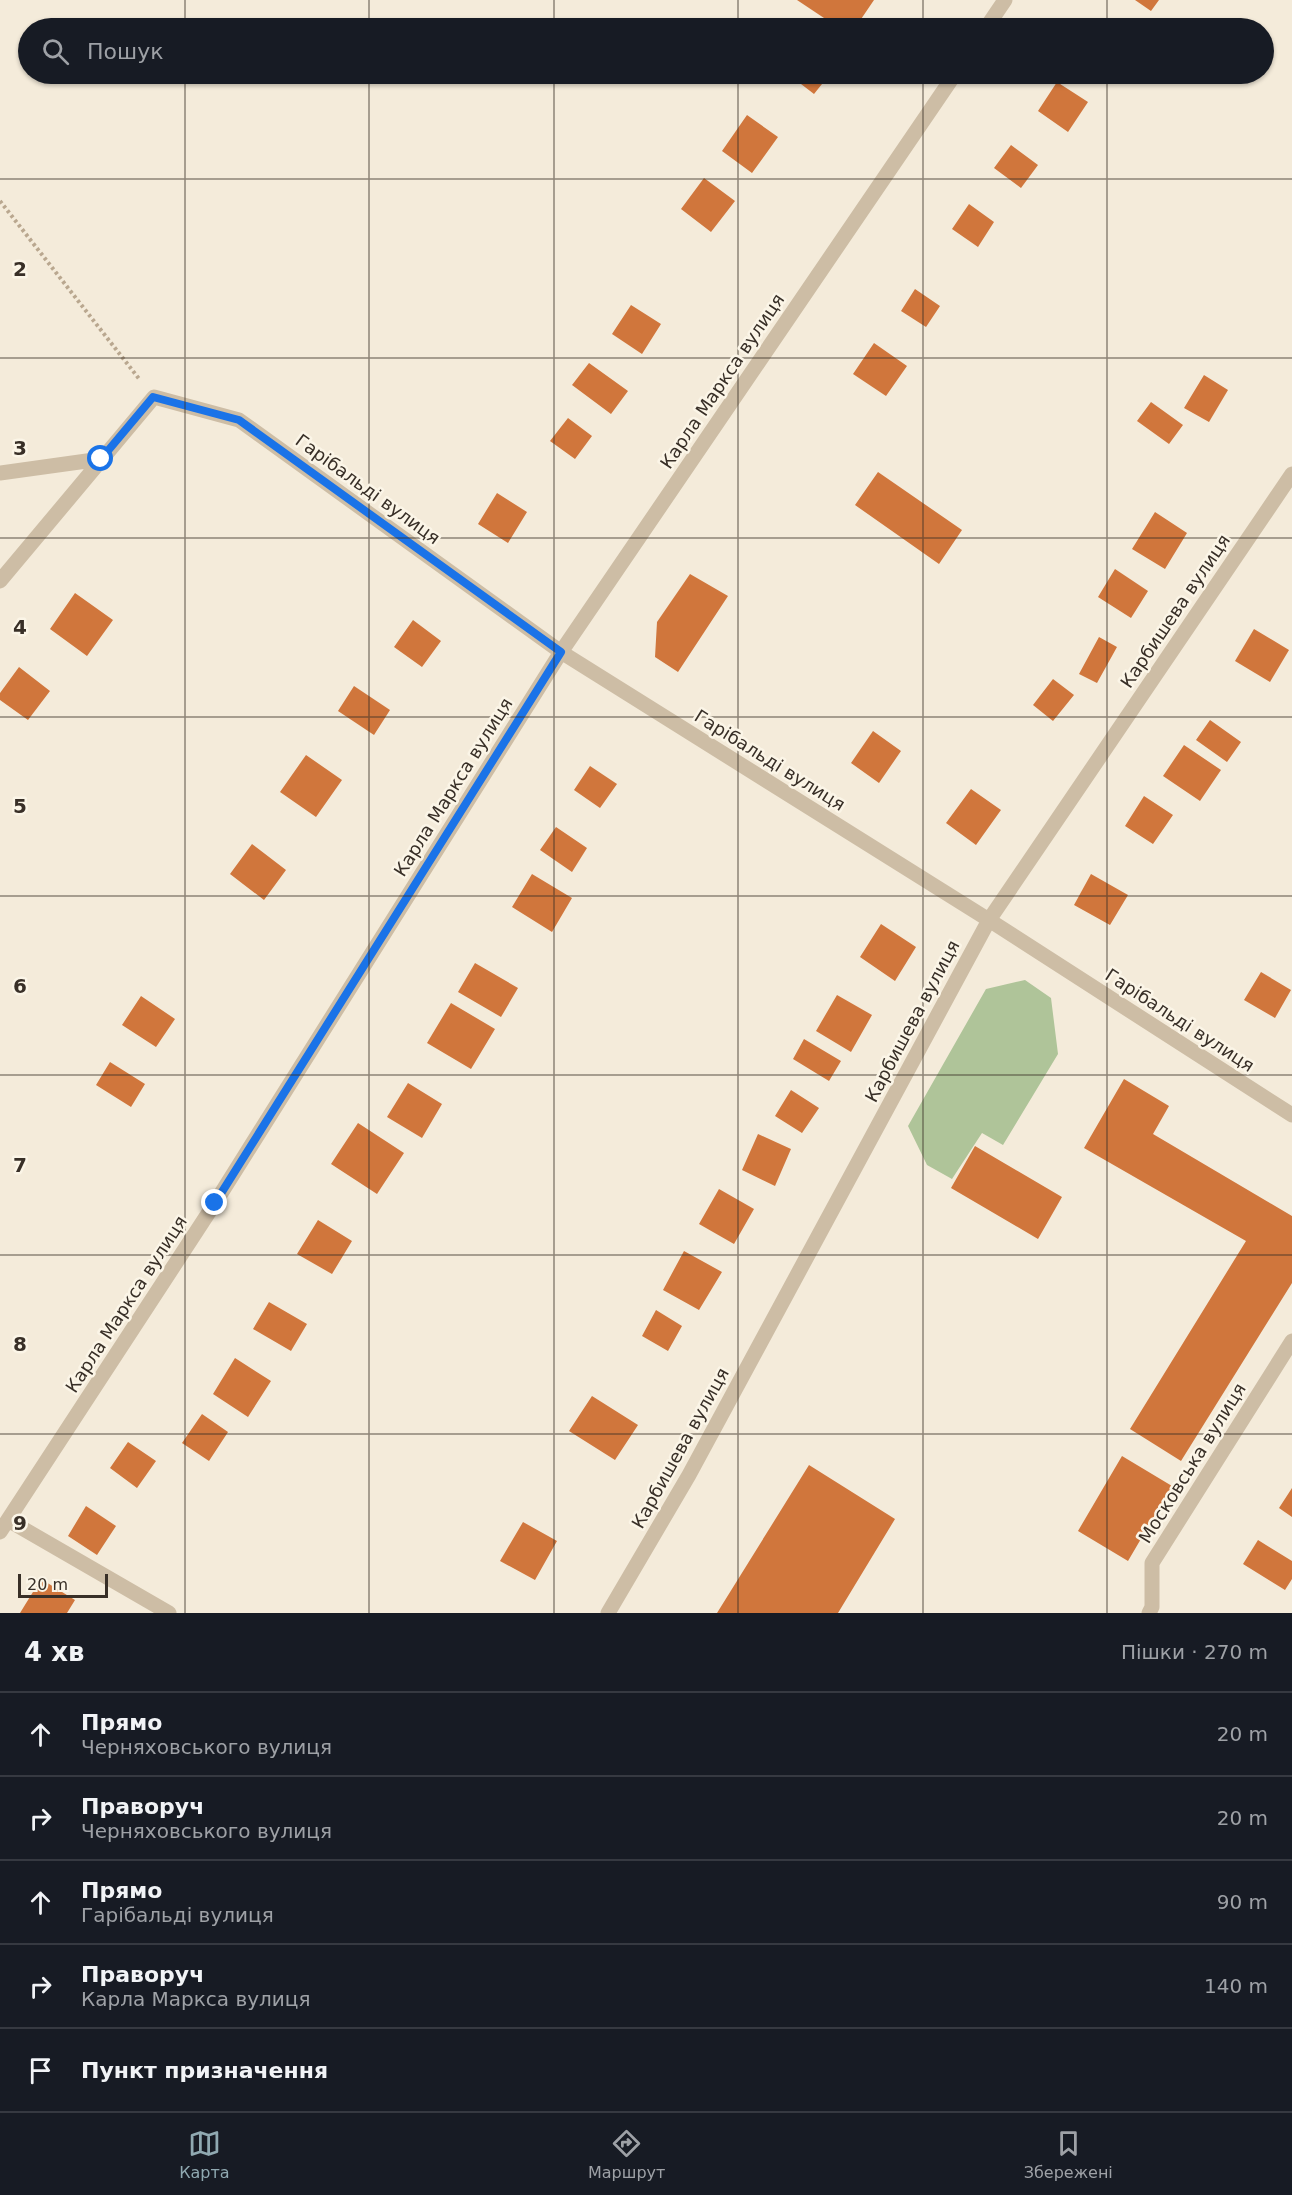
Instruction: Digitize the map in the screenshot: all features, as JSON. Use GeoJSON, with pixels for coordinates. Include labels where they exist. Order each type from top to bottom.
{"type":"FeatureCollection","features":[{"type":"Feature","properties":{"kind":"street"},"geometry":{"type":"LineString","coordinates":[[993,18],[1005,0]]}},
{"type":"Feature","properties":{"kind":"street","name":"Карла Маркса вулиця"},"geometry":{"type":"LineString","coordinates":[[4,1526],[215,1203],[561,652],[948,84]]}},
{"type":"Feature","properties":{"kind":"street"},"geometry":{"type":"LineString","coordinates":[[0,580],[153,397]]}},
{"type":"Feature","properties":{"kind":"street","name":"Гарібальді вулиця"},"geometry":{"type":"LineString","coordinates":[[153,397],[239,420],[561,652],[989,920],[1292,1116]]}},
{"type":"Feature","properties":{"kind":"street"},"geometry":{"type":"LineString","coordinates":[[0,473],[101,459]]}},
{"type":"Feature","properties":{"kind":"street","name":"Карбишева вулиця"},"geometry":{"type":"LineString","coordinates":[[608,1613],[690,1475],[989,920],[1292,474]]}},
{"type":"Feature","properties":{"kind":"street","name":"Московська вулиця"},"geometry":{"type":"LineString","coordinates":[[1149,1613],[1152,1607],[1152,1563],[1292,1341]]}},
{"type":"Feature","properties":{"kind":"street"},"geometry":{"type":"LineString","coordinates":[[4,1526],[170,1613]]}},
{"type":"Feature","properties":{"kind":"path"},"geometry":{"type":"LineString","coordinates":[[0,201],[153,397]]}},
{"type":"Feature","properties":{"kind":"green space"},"geometry":{"type":"Polygon","coordinates":[[[1025,980],[1051,998],[1058,1054],[1003,1145],[982,1133],[952,1179],[927,1165],[908,1126],[986,989],[1025,980]]]}},
{"type":"Feature","properties":{"kind":"building"},"geometry":{"type":"Polygon","coordinates":[[[797,0],[874,0],[862,18],[824,18],[797,0]]]}},
{"type":"Feature","properties":{"kind":"building"},"geometry":{"type":"Polygon","coordinates":[[[1135,0],[1159,0],[1151,11],[1135,0]]]}},
{"type":"Feature","properties":{"kind":"building"},"geometry":{"type":"Polygon","coordinates":[[[801,84],[822,84],[814,94],[801,84]]]}},
{"type":"Feature","properties":{"kind":"building"},"geometry":{"type":"Polygon","coordinates":[[[1056,84],[1060,84],[1088,102],[1068,132],[1038,111],[1056,84]]]}},
{"type":"Feature","properties":{"kind":"building"},"geometry":{"type":"Polygon","coordinates":[[[747,115],[778,137],[752,173],[722,151],[747,115]]]}},
{"type":"Feature","properties":{"kind":"building"},"geometry":{"type":"Polygon","coordinates":[[[1011,145],[1038,165],[1021,188],[994,168],[1011,145]]]}},
{"type":"Feature","properties":{"kind":"building"},"geometry":{"type":"Polygon","coordinates":[[[704,178],[735,201],[711,232],[681,209],[704,178]]]}},
{"type":"Feature","properties":{"kind":"building"},"geometry":{"type":"Polygon","coordinates":[[[969,204],[994,222],[978,247],[952,229],[969,204]]]}},
{"type":"Feature","properties":{"kind":"building"},"geometry":{"type":"Polygon","coordinates":[[[915,289],[940,306],[926,327],[901,311],[915,289]]]}},
{"type":"Feature","properties":{"kind":"building"},"geometry":{"type":"Polygon","coordinates":[[[631,305],[661,324],[642,354],[612,334],[631,305]]]}},
{"type":"Feature","properties":{"kind":"building"},"geometry":{"type":"Polygon","coordinates":[[[874,343],[907,366],[886,396],[853,374],[874,343]]]}},
{"type":"Feature","properties":{"kind":"building"},"geometry":{"type":"Polygon","coordinates":[[[589,363],[628,391],[611,414],[572,385],[589,363]]]}},
{"type":"Feature","properties":{"kind":"building"},"geometry":{"type":"Polygon","coordinates":[[[1204,375],[1228,390],[1209,422],[1184,408],[1204,375]]]}},
{"type":"Feature","properties":{"kind":"building"},"geometry":{"type":"Polygon","coordinates":[[[1151,402],[1183,425],[1169,444],[1137,421],[1151,402]]]}},
{"type":"Feature","properties":{"kind":"building"},"geometry":{"type":"Polygon","coordinates":[[[568,418],[592,436],[575,459],[550,441],[568,418]]]}},
{"type":"Feature","properties":{"kind":"building"},"geometry":{"type":"Polygon","coordinates":[[[878,472],[962,530],[939,564],[855,505],[878,472]]]}},
{"type":"Feature","properties":{"kind":"building"},"geometry":{"type":"Polygon","coordinates":[[[497,493],[527,512],[508,543],[478,524],[497,493]]]}},
{"type":"Feature","properties":{"kind":"building"},"geometry":{"type":"Polygon","coordinates":[[[1155,512],[1187,533],[1165,569],[1132,549],[1155,512]]]}},
{"type":"Feature","properties":{"kind":"building"},"geometry":{"type":"Polygon","coordinates":[[[1115,569],[1148,591],[1131,618],[1098,597],[1115,569]]]}},
{"type":"Feature","properties":{"kind":"building"},"geometry":{"type":"Polygon","coordinates":[[[690,574],[728,596],[678,672],[655,657],[657,622],[690,574]]]}},
{"type":"Feature","properties":{"kind":"building"},"geometry":{"type":"Polygon","coordinates":[[[75,593],[113,620],[87,656],[50,629],[75,593]]]}},
{"type":"Feature","properties":{"kind":"building"},"geometry":{"type":"Polygon","coordinates":[[[413,620],[441,641],[422,667],[394,647],[413,620]]]}},
{"type":"Feature","properties":{"kind":"building"},"geometry":{"type":"Polygon","coordinates":[[[1254,629],[1289,650],[1270,682],[1235,661],[1254,629]]]}},
{"type":"Feature","properties":{"kind":"building"},"geometry":{"type":"Polygon","coordinates":[[[1099,637],[1117,647],[1097,683],[1079,674],[1099,637]]]}},
{"type":"Feature","properties":{"kind":"building"},"geometry":{"type":"Polygon","coordinates":[[[19,667],[50,691],[28,720],[0,700],[0,693],[19,667]]]}},
{"type":"Feature","properties":{"kind":"building"},"geometry":{"type":"Polygon","coordinates":[[[1053,679],[1074,695],[1053,721],[1033,705],[1053,679]]]}},
{"type":"Feature","properties":{"kind":"building"},"geometry":{"type":"Polygon","coordinates":[[[354,686],[390,710],[374,735],[338,711],[354,686]]]}},
{"type":"Feature","properties":{"kind":"building"},"geometry":{"type":"Polygon","coordinates":[[[1210,720],[1241,742],[1227,762],[1196,740],[1210,720]]]}},
{"type":"Feature","properties":{"kind":"building"},"geometry":{"type":"Polygon","coordinates":[[[873,731],[901,751],[879,783],[851,763],[873,731]]]}},
{"type":"Feature","properties":{"kind":"building"},"geometry":{"type":"Polygon","coordinates":[[[1184,745],[1221,770],[1200,801],[1163,776],[1184,745]]]}},
{"type":"Feature","properties":{"kind":"building"},"geometry":{"type":"Polygon","coordinates":[[[306,755],[342,780],[316,817],[280,792],[306,755]]]}},
{"type":"Feature","properties":{"kind":"building"},"geometry":{"type":"Polygon","coordinates":[[[590,766],[617,784],[600,808],[574,790],[590,766]]]}},
{"type":"Feature","properties":{"kind":"building"},"geometry":{"type":"Polygon","coordinates":[[[971,789],[1001,810],[976,845],[946,823],[971,789]]]}},
{"type":"Feature","properties":{"kind":"building"},"geometry":{"type":"Polygon","coordinates":[[[1144,796],[1173,815],[1153,844],[1125,826],[1144,796]]]}},
{"type":"Feature","properties":{"kind":"building"},"geometry":{"type":"Polygon","coordinates":[[[556,827],[587,848],[572,872],[540,850],[556,827]]]}},
{"type":"Feature","properties":{"kind":"building"},"geometry":{"type":"Polygon","coordinates":[[[252,844],[286,870],[264,900],[230,874],[252,844]]]}},
{"type":"Feature","properties":{"kind":"building"},"geometry":{"type":"Polygon","coordinates":[[[532,874],[572,898],[552,932],[512,907],[532,874]]]}},
{"type":"Feature","properties":{"kind":"building"},"geometry":{"type":"Polygon","coordinates":[[[1091,874],[1128,895],[1110,925],[1074,905],[1091,874]]]}},
{"type":"Feature","properties":{"kind":"building"},"geometry":{"type":"Polygon","coordinates":[[[881,924],[916,947],[895,981],[860,957],[881,924]]]}},
{"type":"Feature","properties":{"kind":"building"},"geometry":{"type":"Polygon","coordinates":[[[475,963],[518,988],[501,1017],[458,992],[475,963]]]}},
{"type":"Feature","properties":{"kind":"building"},"geometry":{"type":"Polygon","coordinates":[[[1261,972],[1291,990],[1275,1018],[1244,1000],[1261,972]]]}},
{"type":"Feature","properties":{"kind":"building"},"geometry":{"type":"Polygon","coordinates":[[[837,995],[872,1015],[851,1052],[816,1031],[837,995]]]}},
{"type":"Feature","properties":{"kind":"building"},"geometry":{"type":"Polygon","coordinates":[[[141,996],[175,1019],[156,1047],[122,1025],[141,996]]]}},
{"type":"Feature","properties":{"kind":"building"},"geometry":{"type":"Polygon","coordinates":[[[451,1003],[495,1029],[471,1069],[427,1043],[451,1003]]]}},
{"type":"Feature","properties":{"kind":"building"},"geometry":{"type":"Polygon","coordinates":[[[804,1039],[841,1061],[829,1081],[793,1059],[804,1039]]]}},
{"type":"Feature","properties":{"kind":"building"},"geometry":{"type":"Polygon","coordinates":[[[110,1062],[145,1084],[131,1107],[96,1085],[110,1062]]]}},
{"type":"Feature","properties":{"kind":"building"},"geometry":{"type":"Polygon","coordinates":[[[1124,1079],[1169,1106],[1153,1134],[1292,1216],[1292,1283],[1181,1461],[1130,1429],[1246,1241],[1084,1148],[1124,1079]]]}},
{"type":"Feature","properties":{"kind":"building"},"geometry":{"type":"Polygon","coordinates":[[[408,1083],[442,1104],[422,1138],[387,1117],[408,1083]]]}},
{"type":"Feature","properties":{"kind":"building"},"geometry":{"type":"Polygon","coordinates":[[[791,1090],[819,1108],[802,1133],[775,1116],[791,1090]]]}},
{"type":"Feature","properties":{"kind":"building"},"geometry":{"type":"Polygon","coordinates":[[[358,1123],[404,1153],[377,1194],[331,1164],[358,1123]]]}},
{"type":"Feature","properties":{"kind":"building"},"geometry":{"type":"Polygon","coordinates":[[[758,1134],[791,1149],[775,1186],[742,1170],[758,1134]]]}},
{"type":"Feature","properties":{"kind":"building"},"geometry":{"type":"Polygon","coordinates":[[[975,1146],[1062,1197],[1038,1239],[951,1188],[975,1146]]]}},
{"type":"Feature","properties":{"kind":"building"},"geometry":{"type":"Polygon","coordinates":[[[719,1189],[754,1209],[734,1244],[699,1224],[719,1189]]]}},
{"type":"Feature","properties":{"kind":"building"},"geometry":{"type":"Polygon","coordinates":[[[318,1220],[352,1241],[332,1274],[297,1254],[318,1220]]]}},
{"type":"Feature","properties":{"kind":"building"},"geometry":{"type":"Polygon","coordinates":[[[684,1251],[722,1272],[699,1310],[663,1290],[684,1251]]]}},
{"type":"Feature","properties":{"kind":"building"},"geometry":{"type":"Polygon","coordinates":[[[269,1302],[307,1324],[291,1351],[253,1329],[269,1302]]]}},
{"type":"Feature","properties":{"kind":"building"},"geometry":{"type":"Polygon","coordinates":[[[656,1310],[682,1326],[668,1351],[642,1336],[656,1310]]]}},
{"type":"Feature","properties":{"kind":"building"},"geometry":{"type":"Polygon","coordinates":[[[235,1358],[271,1381],[248,1417],[213,1394],[235,1358]]]}},
{"type":"Feature","properties":{"kind":"building"},"geometry":{"type":"Polygon","coordinates":[[[592,1396],[638,1425],[615,1460],[569,1431],[592,1396]]]}},
{"type":"Feature","properties":{"kind":"building"},"geometry":{"type":"Polygon","coordinates":[[[202,1414],[228,1432],[209,1461],[182,1443],[202,1414]]]}},
{"type":"Feature","properties":{"kind":"building"},"geometry":{"type":"Polygon","coordinates":[[[128,1442],[156,1461],[137,1488],[110,1468],[128,1442]]]}},
{"type":"Feature","properties":{"kind":"building"},"geometry":{"type":"Polygon","coordinates":[[[1122,1456],[1172,1486],[1128,1561],[1078,1531],[1122,1456]]]}},
{"type":"Feature","properties":{"kind":"building"},"geometry":{"type":"Polygon","coordinates":[[[809,1465],[895,1519],[838,1613],[717,1613],[809,1465]]]}},
{"type":"Feature","properties":{"kind":"building"},"geometry":{"type":"Polygon","coordinates":[[[1292,1488],[1292,1517],[1279,1508],[1292,1488]]]}},
{"type":"Feature","properties":{"kind":"building"},"geometry":{"type":"Polygon","coordinates":[[[86,1506],[116,1526],[97,1555],[68,1536],[86,1506]]]}},
{"type":"Feature","properties":{"kind":"building"},"geometry":{"type":"Polygon","coordinates":[[[523,1522],[557,1541],[535,1580],[500,1561],[523,1522]]]}},
{"type":"Feature","properties":{"kind":"building"},"geometry":{"type":"Polygon","coordinates":[[[1258,1540],[1292,1561],[1292,1579],[1285,1590],[1243,1564],[1258,1540]]]}},
{"type":"Feature","properties":{"kind":"building"},"geometry":{"type":"Polygon","coordinates":[[[41,1579],[75,1600],[67,1613],[20,1613],[41,1579]]]}},
{"type":"Feature","properties":{"kind":"route"},"geometry":{"type":"LineString","coordinates":[[101,459],[153,397],[239,420],[561,652],[215,1203]]}}]}
